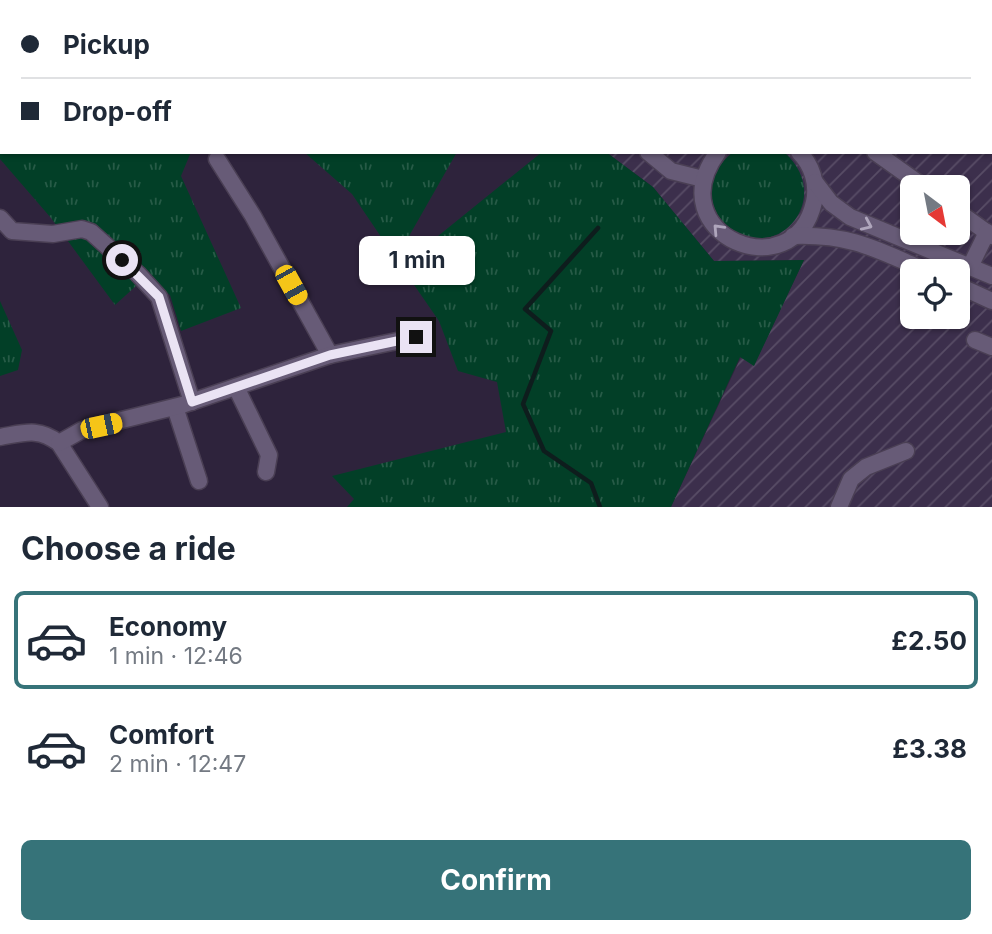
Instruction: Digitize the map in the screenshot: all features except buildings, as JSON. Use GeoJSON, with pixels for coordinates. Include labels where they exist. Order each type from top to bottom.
{"type":"FeatureCollection","features":[{"type":"Feature","properties":{"kind":"street"},"geometry":{"type":"LineString","coordinates":[[650,154],[671,171],[704,179]]}},
{"type":"Feature","properties":{"kind":"street"},"geometry":{"type":"LineString","coordinates":[[717,154],[704,179],[702,195],[705,210],[722,235],[743,245],[765,248],[780,244],[793,236],[804,226],[811,212],[815,198],[815,182]]}},
{"type":"Feature","properties":{"kind":"street"},"geometry":{"type":"LineString","coordinates":[[800,154],[815,182],[831,203],[850,217],[951,259]]}},
{"type":"Feature","properties":{"kind":"street"},"geometry":{"type":"LineString","coordinates":[[878,154],[907,175]]}},
{"type":"Feature","properties":{"kind":"street"},"geometry":{"type":"LineString","coordinates":[[217,159],[253,216],[330,355]]}},
{"type":"Feature","properties":{"kind":"street"},"geometry":{"type":"LineString","coordinates":[[0,218],[12,231],[33,234],[82,229],[91,233],[138,274],[159,297],[192,402]]}},
{"type":"Feature","properties":{"kind":"street"},"geometry":{"type":"LineString","coordinates":[[970,220],[989,234],[970,267],[992,276]]}},
{"type":"Feature","properties":{"kind":"street"},"geometry":{"type":"LineString","coordinates":[[793,236],[828,236],[850,240],[900,260]]}},
{"type":"Feature","properties":{"kind":"street"},"geometry":{"type":"LineString","coordinates":[[970,291],[992,301]]}},
{"type":"Feature","properties":{"kind":"street"},"geometry":{"type":"LineString","coordinates":[[59,443],[82,430],[192,402],[330,355],[416,337]]}},
{"type":"Feature","properties":{"kind":"street"},"geometry":{"type":"LineString","coordinates":[[975,340],[992,346]]}},
{"type":"Feature","properties":{"kind":"street"},"geometry":{"type":"LineString","coordinates":[[236,387],[269,455],[266,472]]}},
{"type":"Feature","properties":{"kind":"street"},"geometry":{"type":"LineString","coordinates":[[175,407],[199,481]]}},
{"type":"Feature","properties":{"kind":"street"},"geometry":{"type":"LineString","coordinates":[[0,437],[37,432],[50,436],[59,443],[100,507]]}},
{"type":"Feature","properties":{"kind":"street"},"geometry":{"type":"LineString","coordinates":[[839,507],[851,479],[866,467],[906,451]]}},
{"type":"Feature","properties":{"kind":"shaded area"},"geometry":{"type":"Polygon","coordinates":[[[609,154],[992,154],[992,507],[671,507],[741,357],[754,365],[804,260],[714,261],[653,187],[609,154]]]}},
{"type":"Feature","properties":{"kind":"green space"},"geometry":{"type":"Polygon","coordinates":[[[0,154],[190,154],[181,176],[241,308],[181,331],[170,295],[147,276],[115,305],[51,218],[0,159],[0,154]]]}},
{"type":"Feature","properties":{"kind":"green space"},"geometry":{"type":"Polygon","coordinates":[[[306,154],[456,154],[396,259],[352,194],[306,154]]]}},
{"type":"Feature","properties":{"kind":"green space"},"geometry":{"type":"Polygon","coordinates":[[[540,154],[609,154],[653,187],[714,261],[804,260],[754,366],[740,357],[671,507],[347,507],[354,499],[332,476],[506,432],[497,382],[458,371],[439,321],[401,266],[540,154]]]}},
{"type":"Feature","properties":{"kind":"green space"},"geometry":{"type":"Polygon","coordinates":[[[731,154],[786,154],[798,169],[804,187],[802,204],[795,220],[783,231],[768,238],[751,238],[725,224],[713,204],[711,192],[713,179],[731,154]]]}},
{"type":"Feature","properties":{"kind":"green space"},"geometry":{"type":"Polygon","coordinates":[[[0,301],[22,350],[18,370],[0,376],[0,301]]]}},
{"type":"Feature","properties":{"kind":"waterway"},"geometry":{"type":"LineString","coordinates":[[598,228],[525,309],[551,331],[523,404],[544,451],[591,483],[600,507]]}},
{"type":"Feature","properties":{"kind":"route"},"geometry":{"type":"LineString","coordinates":[[122,260],[159,297],[192,402],[330,355],[416,337]]}}]}
